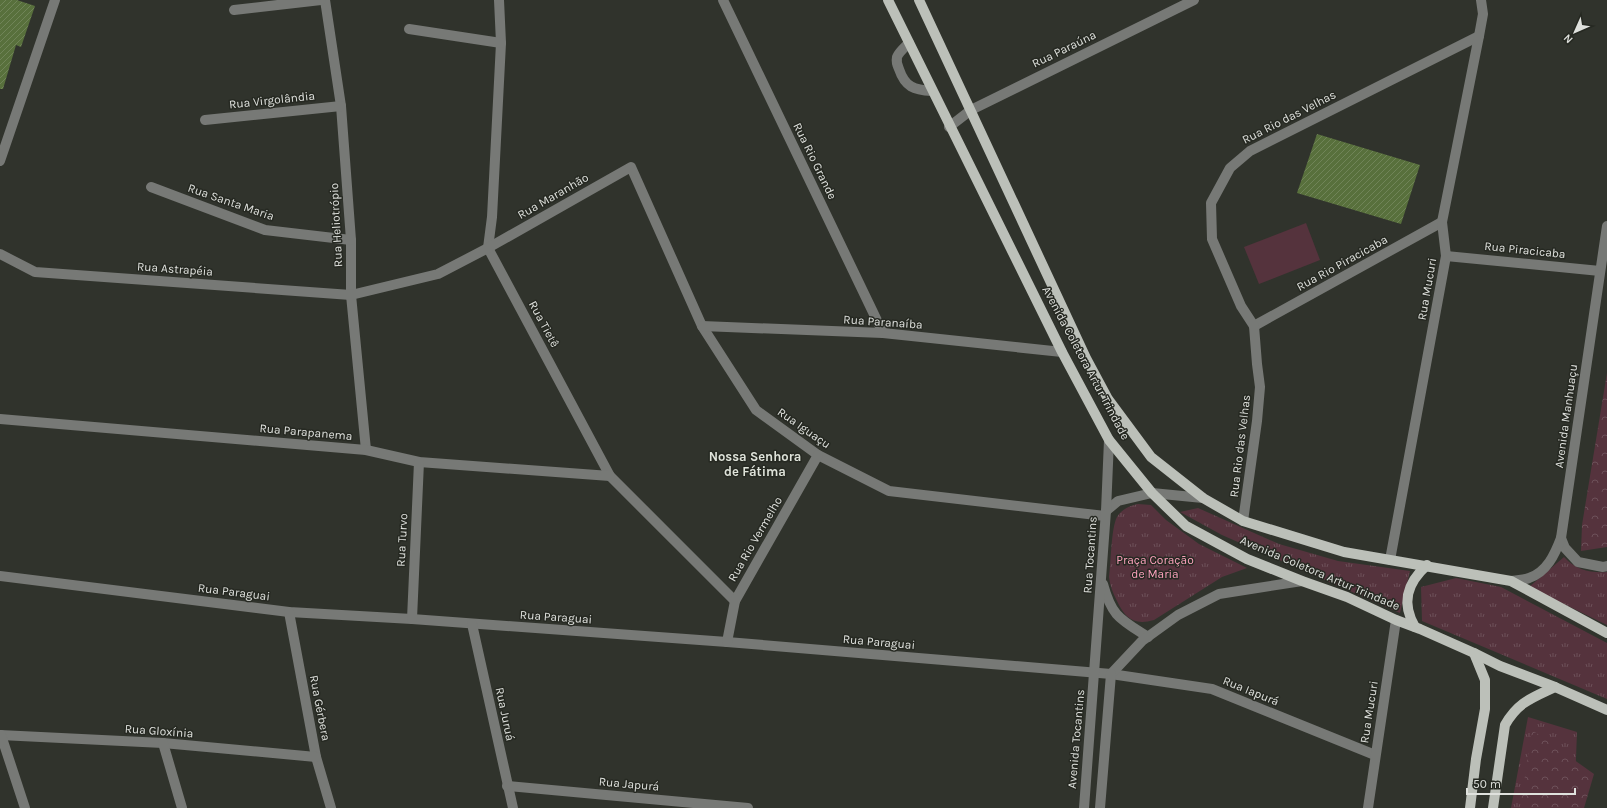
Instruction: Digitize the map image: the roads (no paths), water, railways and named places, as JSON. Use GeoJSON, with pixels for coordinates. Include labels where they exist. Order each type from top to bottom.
{"type":"FeatureCollection","features":[{"type":"Feature","properties":{"kind":"main road","name":"Avenida Coletora Artur Trindade"},"geometry":{"type":"LineString","coordinates":[[888,0],[1062,352],[1109,440],[1152,493],[1186,526],[1247,559],[1347,597],[1500,666],[1555,687],[1607,710]]}},
{"type":"Feature","properties":{"kind":"main road","name":"Avenida Coletora Artur Trindade"},"geometry":{"type":"LineString","coordinates":[[919,0],[1086,358],[1108,399],[1151,457],[1203,498],[1243,521],[1344,552],[1427,565],[1511,581],[1607,633]]}},
{"type":"Feature","properties":{"kind":"main road"},"geometry":{"type":"LineString","coordinates":[[1415,627],[1410,619],[1406,607],[1409,591],[1418,573],[1427,565]]}},
{"type":"Feature","properties":{"kind":"main road"},"geometry":{"type":"LineString","coordinates":[[1470,808],[1476,759],[1485,708],[1485,680],[1474,653]]}},
{"type":"Feature","properties":{"kind":"main road"},"geometry":{"type":"LineString","coordinates":[[1493,808],[1505,725],[1511,714],[1522,703],[1555,687]]}},
{"type":"Feature","properties":{"kind":"street"},"geometry":{"type":"LineString","coordinates":[[0,161],[55,0]]}},
{"type":"Feature","properties":{"kind":"street"},"geometry":{"type":"LineString","coordinates":[[234,10],[321,0]]}},
{"type":"Feature","properties":{"kind":"street","name":"Rua Heliotrópio"},"geometry":{"type":"LineString","coordinates":[[325,0],[341,106],[351,240],[351,295],[366,450]]}},
{"type":"Feature","properties":{"kind":"street"},"geometry":{"type":"LineString","coordinates":[[488,248],[492,217],[500,43],[499,0]]}},
{"type":"Feature","properties":{"kind":"street","name":"Rua Rio Grande"},"geometry":{"type":"LineString","coordinates":[[723,0],[883,333]]}},
{"type":"Feature","properties":{"kind":"street","name":"Rua Paraúna"},"geometry":{"type":"LineString","coordinates":[[949,126],[971,110],[1194,0]]}},
{"type":"Feature","properties":{"kind":"street","name":"Rua Mucuri"},"geometry":{"type":"LineString","coordinates":[[1390,560],[1446,256],[1442,222],[1483,14],[1481,0]]}},
{"type":"Feature","properties":{"kind":"street"},"geometry":{"type":"LineString","coordinates":[[409,29],[500,43]]}},
{"type":"Feature","properties":{"kind":"street","name":"Rua Rio das Velhas"},"geometry":{"type":"LineString","coordinates":[[1243,521],[1260,388],[1254,326],[1240,306],[1212,239],[1211,203],[1230,168],[1250,151],[1479,36]]}},
{"type":"Feature","properties":{"kind":"street"},"geometry":{"type":"LineString","coordinates":[[909,43],[897,56],[896,62],[901,76],[907,85],[921,90],[932,91]]}},
{"type":"Feature","properties":{"kind":"street","name":"Rua Virgolândia"},"geometry":{"type":"LineString","coordinates":[[205,120],[341,106]]}},
{"type":"Feature","properties":{"kind":"street","name":"Rua Maranhão"},"geometry":{"type":"LineString","coordinates":[[351,295],[438,274],[488,248],[631,167]]}},
{"type":"Feature","properties":{"kind":"street","name":"Rua Iguaçu"},"geometry":{"type":"LineString","coordinates":[[631,167],[702,326],[756,410],[818,455],[889,491],[1106,514]]}},
{"type":"Feature","properties":{"kind":"street","name":"Rua Santa Maria"},"geometry":{"type":"LineString","coordinates":[[151,187],[264,230],[351,240]]}},
{"type":"Feature","properties":{"kind":"street","name":"Rua Rio Piracicaba"},"geometry":{"type":"LineString","coordinates":[[1254,326],[1442,222]]}},
{"type":"Feature","properties":{"kind":"street","name":"Avenida Manhuaçu"},"geometry":{"type":"LineString","coordinates":[[1511,581],[1529,578],[1542,571],[1551,561],[1561,538],[1607,226]]}},
{"type":"Feature","properties":{"kind":"street","name":"Rua Tietê"},"geometry":{"type":"LineString","coordinates":[[488,248],[610,476],[735,601]]}},
{"type":"Feature","properties":{"kind":"street","name":"Rua Astrapéia"},"geometry":{"type":"LineString","coordinates":[[0,254],[35,272],[351,295]]}},
{"type":"Feature","properties":{"kind":"street","name":"Rua Piracicaba"},"geometry":{"type":"LineString","coordinates":[[1446,256],[1600,271]]}},
{"type":"Feature","properties":{"kind":"street","name":"Rua Paranaíba"},"geometry":{"type":"LineString","coordinates":[[702,326],[883,333],[1062,352]]}},
{"type":"Feature","properties":{"kind":"street","name":"Rua Parapanema"},"geometry":{"type":"LineString","coordinates":[[0,419],[366,450],[419,462],[610,476]]}},
{"type":"Feature","properties":{"kind":"street","name":"Rua Tocantins"},"geometry":{"type":"LineString","coordinates":[[1095,673],[1106,514],[1109,440]]}},
{"type":"Feature","properties":{"kind":"street","name":"Rua Rio Vermelho"},"geometry":{"type":"LineString","coordinates":[[727,642],[735,601],[818,455]]}},
{"type":"Feature","properties":{"kind":"street","name":"Rua Turvo"},"geometry":{"type":"LineString","coordinates":[[412,619],[419,462]]}},
{"type":"Feature","properties":{"kind":"street"},"geometry":{"type":"LineString","coordinates":[[1106,514],[1118,501],[1152,493],[1203,498]]}},
{"type":"Feature","properties":{"kind":"street"},"geometry":{"type":"LineString","coordinates":[[1561,538],[1565,548],[1578,562],[1603,567],[1607,566]]}},
{"type":"Feature","properties":{"kind":"street","name":"Rua Paraguai"},"geometry":{"type":"LineString","coordinates":[[0,576],[289,612],[412,619],[727,642],[1112,674]]}},
{"type":"Feature","properties":{"kind":"street"},"geometry":{"type":"LineString","coordinates":[[1102,580],[1111,608],[1118,618],[1148,636]]}},
{"type":"Feature","properties":{"kind":"street"},"geometry":{"type":"LineString","coordinates":[[1100,808],[1112,674],[1148,636],[1178,615],[1219,594],[1302,581]]}},
{"type":"Feature","properties":{"kind":"street","name":"Rua Gérbera"},"geometry":{"type":"LineString","coordinates":[[289,612],[316,757],[330,808]]}},
{"type":"Feature","properties":{"kind":"street","name":"Rua Mucuri"},"geometry":{"type":"LineString","coordinates":[[1368,808],[1396,620]]}},
{"type":"Feature","properties":{"kind":"street","name":"Rua Juruá"},"geometry":{"type":"LineString","coordinates":[[472,624],[513,808]]}},
{"type":"Feature","properties":{"kind":"street","name":"Avenida Tocantins"},"geometry":{"type":"LineString","coordinates":[[1084,808],[1095,673]]}},
{"type":"Feature","properties":{"kind":"street","name":"Rua Iapurá"},"geometry":{"type":"LineString","coordinates":[[1112,674],[1212,689],[1375,755]]}},
{"type":"Feature","properties":{"kind":"street"},"geometry":{"type":"LineString","coordinates":[[1,735],[25,808]]}},
{"type":"Feature","properties":{"kind":"street","name":"Rua Gloxínia"},"geometry":{"type":"LineString","coordinates":[[1,735],[162,743],[316,757]]}},
{"type":"Feature","properties":{"kind":"street"},"geometry":{"type":"LineString","coordinates":[[162,743],[182,808]]}},
{"type":"Feature","properties":{"kind":"street","name":"Rua Japurá"},"geometry":{"type":"LineString","coordinates":[[507,786],[748,808]]}},
{"type":"Feature","properties":{"kind":"district","name":"Nossa Senhora de Fátima"},"geometry":{"type":"Point","coordinates":[755,464]}},
{"type":"Feature","properties":{"kind":"park label","name":"Praça Coração de Maria"},"geometry":{"type":"Point","coordinates":[1155,567]}}]}
